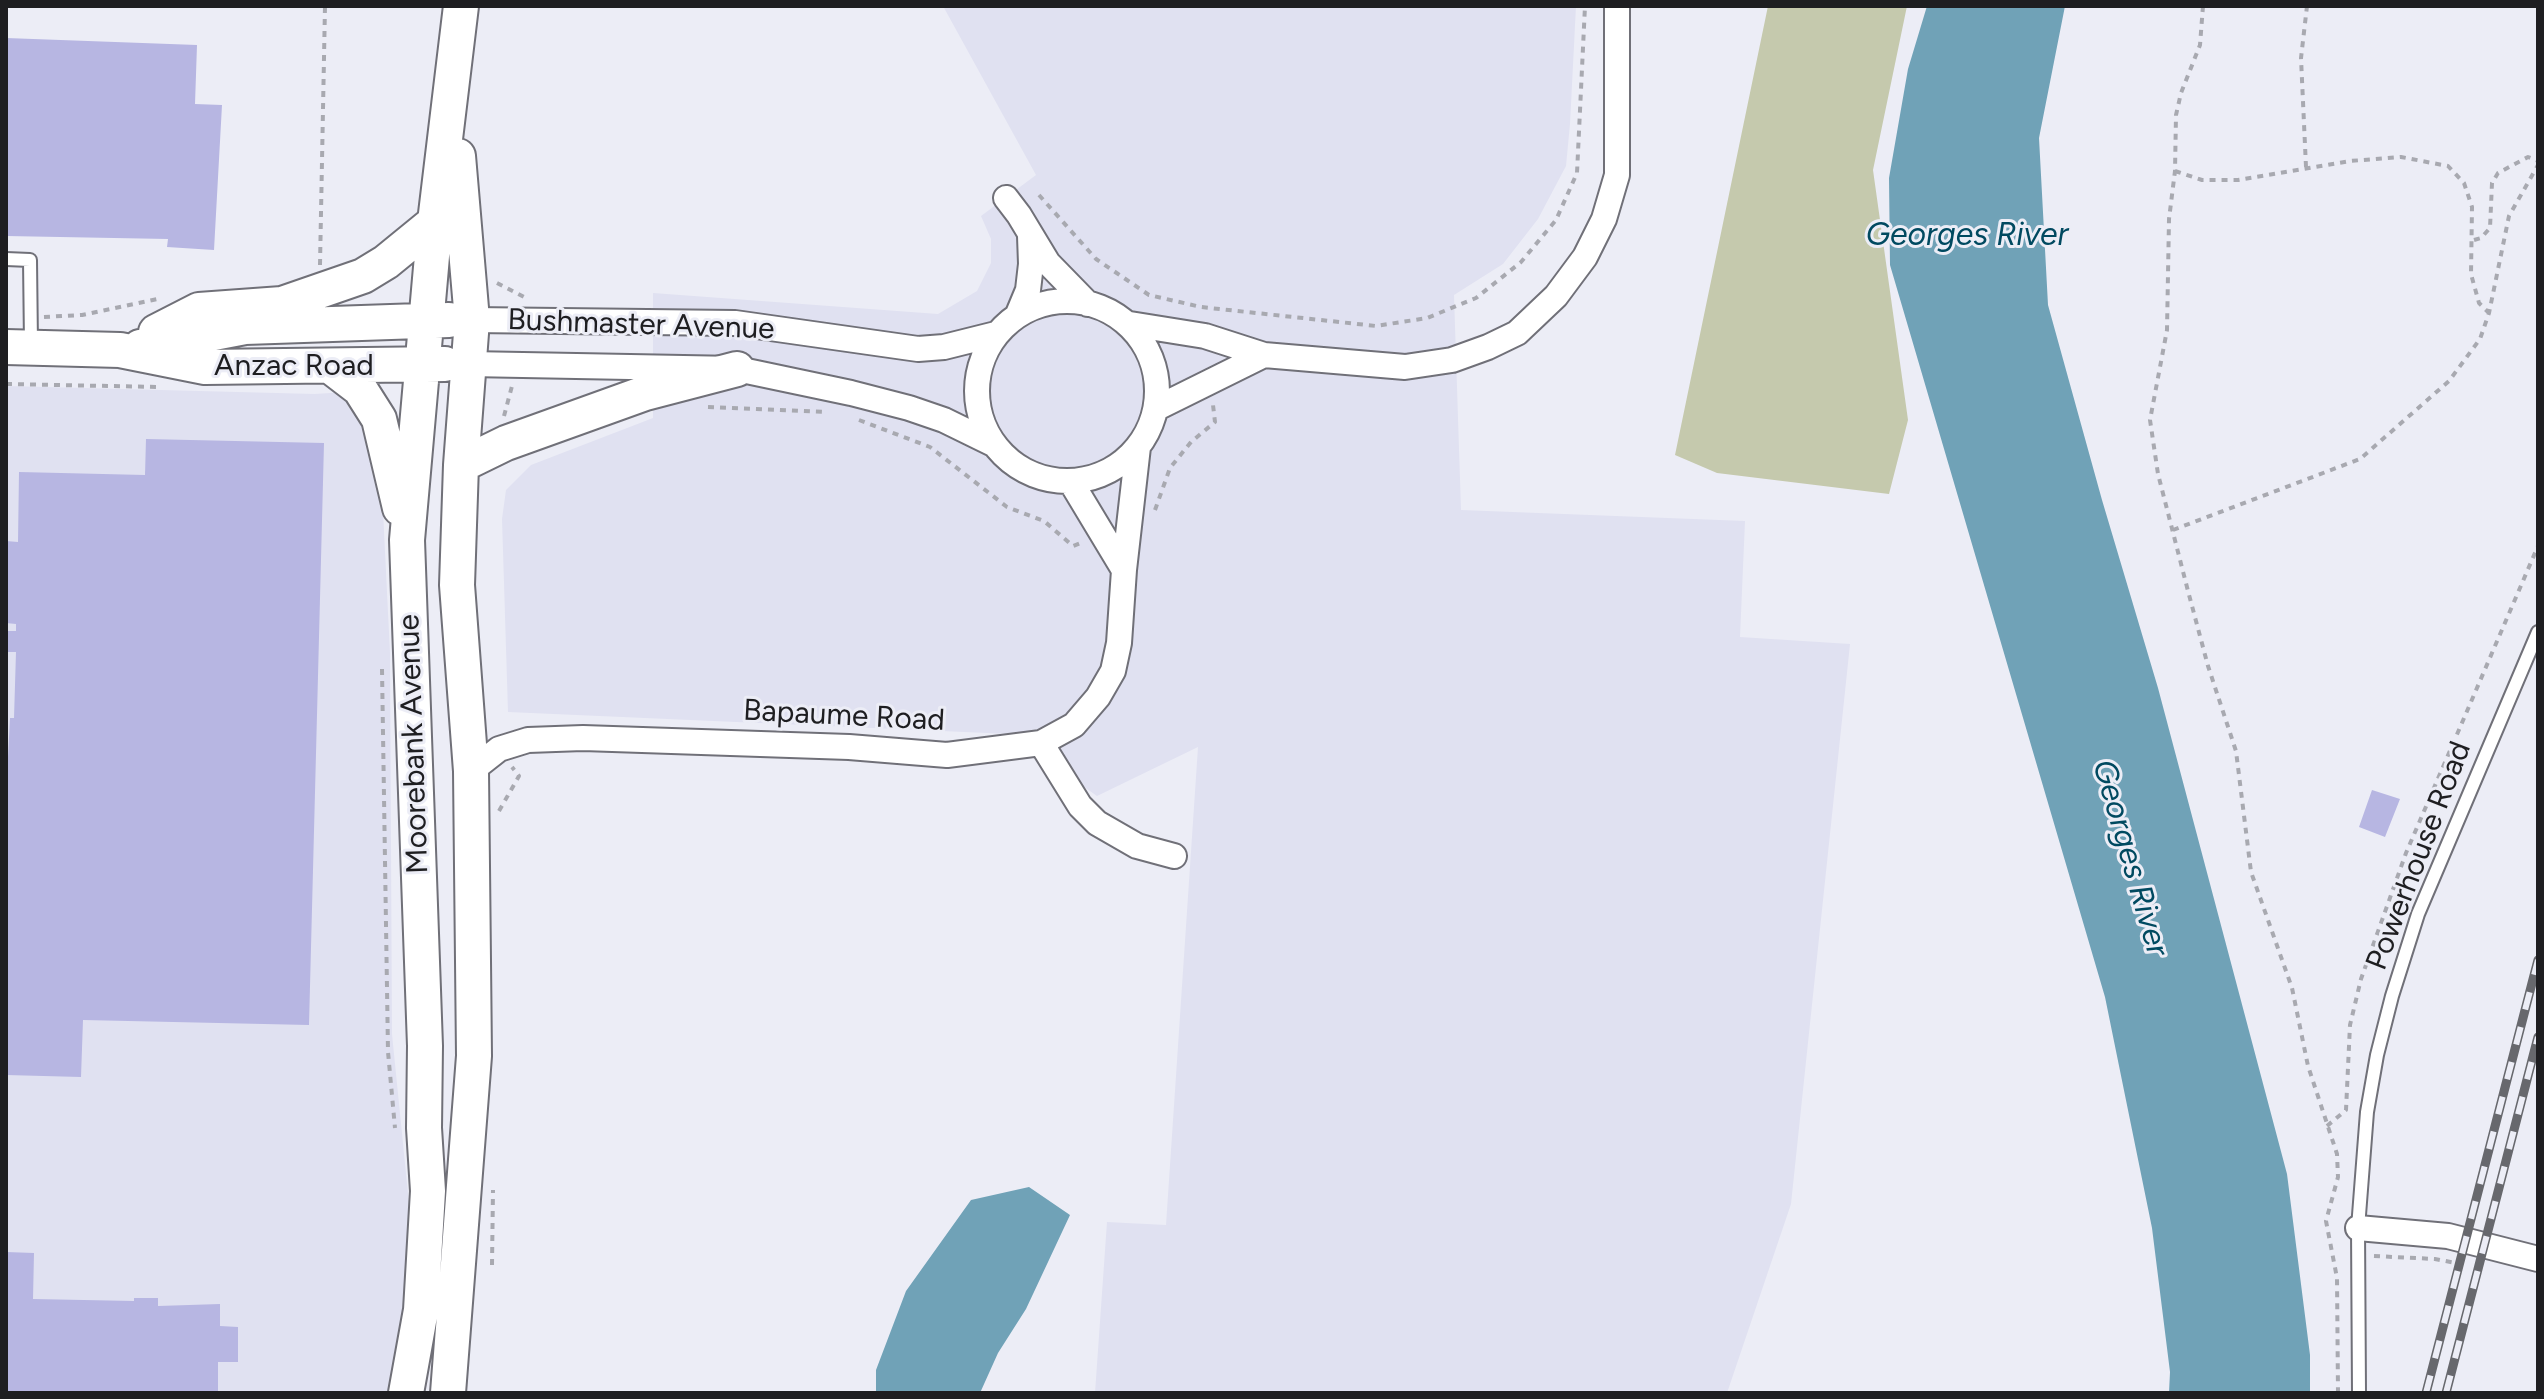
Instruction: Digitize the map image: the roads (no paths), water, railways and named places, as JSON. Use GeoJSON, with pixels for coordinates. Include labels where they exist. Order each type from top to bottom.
{"type":"FeatureCollection","features":[{"type":"Feature","properties":{"kind":"main road","name":"Moorebank Avenue"},"geometry":{"type":"LineString","coordinates":[[406,1393],[421,1310],[428,1191],[407,540],[435,222],[461,6]]}},
{"type":"Feature","properties":{"kind":"main road","name":"Moorebank Avenue"},"geometry":{"type":"LineString","coordinates":[[448,1393],[474,1056],[471,771],[457,585],[461,465],[472,320],[452,95]]}},
{"type":"Feature","properties":{"kind":"main road"},"geometry":{"type":"LineString","coordinates":[[120,350],[199,310],[282,304],[363,276],[386,262],[435,222]]}},
{"type":"Feature","properties":{"kind":"main road","name":"Bushmaster Avenue"},"geometry":{"type":"LineString","coordinates":[[426,319],[472,320]]}},
{"type":"Feature","properties":{"kind":"main road","name":"Anzac Road"},"geometry":{"type":"LineString","coordinates":[[120,350],[245,327],[426,319]]}},
{"type":"Feature","properties":{"kind":"main road","name":"Anzac Road"},"geometry":{"type":"LineString","coordinates":[[23,337],[120,350],[205,367],[469,364]]}},
{"type":"Feature","properties":{"kind":"main road"},"geometry":{"type":"LineString","coordinates":[[330,366],[360,389],[379,419],[407,540]]}},
{"type":"Feature","properties":{"kind":"main road"},"geometry":{"type":"LineString","coordinates":[[461,465],[506,443],[645,393],[737,369]]}},
{"type":"Feature","properties":{"kind":"street"},"geometry":{"type":"LineString","coordinates":[[1130,324],[1148,349],[1158,378],[1157,408],[1147,437],[1127,460],[1101,476],[1071,482],[1041,478],[1014,465],[993,444],[980,418],[976,389],[982,360],[996,334],[1018,314],[1046,303],[1075,300],[1104,308],[1130,324],[1205,336],[1264,355],[1405,367],[1452,360],[1517,333],[1556,296],[1585,257],[1604,219],[1617,175],[1617,6]]}},
{"type":"Feature","properties":{"kind":"street"},"geometry":{"type":"LineString","coordinates":[[1006,198],[1056,272],[1088,304]]}},
{"type":"Feature","properties":{"kind":"street"},"geometry":{"type":"LineString","coordinates":[[1018,314],[1028,290],[1030,236]]}},
{"type":"Feature","properties":{"kind":"street","name":"Bushmaster Avenue"},"geometry":{"type":"LineString","coordinates":[[472,320],[735,323],[918,349],[944,347],[996,334]]}},
{"type":"Feature","properties":{"kind":"street"},"geometry":{"type":"LineString","coordinates":[[1157,408],[1264,355]]}},
{"type":"Feature","properties":{"kind":"street","name":"Bushmaster Avenue"},"geometry":{"type":"LineString","coordinates":[[469,364],[737,369],[909,408],[944,420],[993,444]]}},
{"type":"Feature","properties":{"kind":"street"},"geometry":{"type":"LineString","coordinates":[[1138,447],[1119,643],[1113,671],[1098,697],[1074,725],[1041,743],[1080,806],[1097,823],[1137,846],[1174,856]]}},
{"type":"Feature","properties":{"kind":"street"},"geometry":{"type":"LineString","coordinates":[[1071,482],[1124,570]]}},
{"type":"Feature","properties":{"kind":"street","name":"Bapaume Road"},"geometry":{"type":"LineString","coordinates":[[471,771],[499,749],[528,740],[583,738],[849,747],[947,755],[1041,743]]}},
{"type":"Feature","properties":{"kind":"street"},"geometry":{"type":"LineString","coordinates":[[2358,1228],[2448,1236],[2538,1259]]}},
{"type":"Feature","properties":{"kind":"lane"},"geometry":{"type":"LineString","coordinates":[[6,259],[30,260],[23,337]]}},
{"type":"Feature","properties":{"kind":"lane","name":"Powerhouse Road"},"geometry":{"type":"LineString","coordinates":[[2359,1393],[2358,1228],[2367,1112],[2392,996],[2418,914],[2538,632]]}},
{"type":"Feature","properties":{"kind":"water","name":"Georges River"},"geometry":{"type":"Polygon","coordinates":[[[1927,6],[2065,6],[2039,138],[2048,305],[2158,688],[2287,1174],[2310,1355],[2310,1393],[2169,1393],[2170,1372],[2152,1228],[2105,997],[1890,265],[1889,178],[1908,69],[1927,6]]]}},
{"type":"Feature","properties":{"kind":"water"},"geometry":{"type":"Polygon","coordinates":[[[1029,1187],[1070,1215],[1026,1309],[998,1353],[980,1393],[876,1393],[876,1370],[906,1291],[971,1200],[1029,1187]]]}},
{"type":"Feature","properties":{"kind":"railway"},"geometry":{"type":"LineString","coordinates":[[2426,1393],[2538,960]]}},
{"type":"Feature","properties":{"kind":"railway"},"geometry":{"type":"LineString","coordinates":[[2446,1393],[2538,1037]]}}]}
